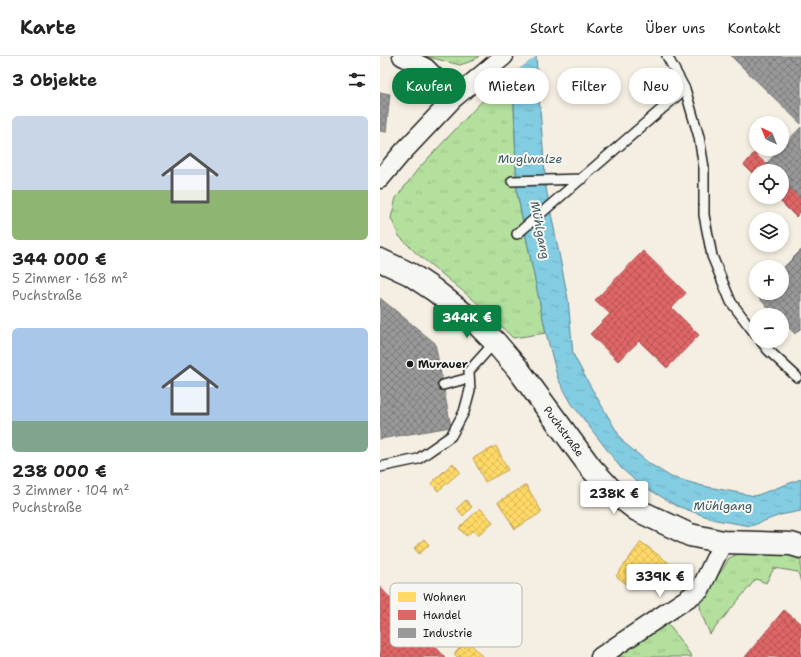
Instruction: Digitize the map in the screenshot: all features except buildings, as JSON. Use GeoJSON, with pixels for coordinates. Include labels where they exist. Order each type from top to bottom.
{"type":"FeatureCollection","features":[{"type":"Feature","properties":{"kind":"main road","name":"Puchstraße"},"geometry":{"type":"LineString","coordinates":[[380,260],[410,274],[434,290],[478,325],[518,369],[591,468],[612,492],[636,510],[690,536],[723,542],[791,544],[801,547]]}},
{"type":"Feature","properties":{"kind":"street"},"geometry":{"type":"LineString","coordinates":[[402,56],[426,68]]}},
{"type":"Feature","properties":{"kind":"street"},"geometry":{"type":"LineString","coordinates":[[466,88],[504,56]]}},
{"type":"Feature","properties":{"kind":"street"},"geometry":{"type":"LineString","coordinates":[[380,179],[402,153],[448,104]]}},
{"type":"Feature","properties":{"kind":"street"},"geometry":{"type":"LineString","coordinates":[[600,657],[700,590],[723,542]]}},
{"type":"Feature","properties":{"kind":"lane"},"geometry":{"type":"LineString","coordinates":[[667,56],[685,89],[699,137],[704,168],[704,215],[712,256],[730,302],[749,326]]}},
{"type":"Feature","properties":{"kind":"lane"},"geometry":{"type":"LineString","coordinates":[[517,234],[685,89]]}},
{"type":"Feature","properties":{"kind":"lane"},"geometry":{"type":"LineString","coordinates":[[512,181],[582,179]]}},
{"type":"Feature","properties":{"kind":"lane"},"geometry":{"type":"LineString","coordinates":[[380,467],[418,459],[451,436],[464,412],[470,390],[469,371],[495,342]]}},
{"type":"Feature","properties":{"kind":"lane"},"geometry":{"type":"LineString","coordinates":[[766,348],[800,378]]}},
{"type":"Feature","properties":{"kind":"lane"},"geometry":{"type":"LineString","coordinates":[[443,385],[470,378]]}},
{"type":"Feature","properties":{"kind":"green space"},"geometry":{"type":"Polygon","coordinates":[[[425,56],[479,56],[474,60],[460,65],[425,56]]]}},
{"type":"Feature","properties":{"kind":"green space"},"geometry":{"type":"Polygon","coordinates":[[[479,104],[514,104],[517,193],[546,333],[513,338],[475,301],[415,252],[399,236],[391,218],[396,198],[418,169],[479,104]]]}},
{"type":"Feature","properties":{"kind":"green space"},"geometry":{"type":"Polygon","coordinates":[[[771,551],[801,558],[801,582],[798,572],[774,568],[766,583],[756,579],[710,634],[701,613],[699,597],[723,569],[729,558],[743,552],[771,551]]]}},
{"type":"Feature","properties":{"kind":"green space"},"geometry":{"type":"Polygon","coordinates":[[[666,621],[692,657],[617,657],[666,621]]]}},
{"type":"Feature","properties":{"kind":"water","name":"Mühlgang"},"geometry":{"type":"Polygon","coordinates":[[[536,56],[537,68],[521,68],[536,56]]]}},
{"type":"Feature","properties":{"kind":"water","name":"Mühlgang"},"geometry":{"type":"Polygon","coordinates":[[[514,104],[540,104],[546,188],[568,299],[573,354],[623,442],[650,464],[671,477],[703,486],[755,496],[801,479],[801,511],[780,515],[751,526],[716,520],[677,506],[638,483],[621,468],[572,404],[558,379],[546,333],[517,193],[514,104]]]}},
{"type":"Feature","properties":{"kind":"pier"},"geometry":{"type":"Polygon","coordinates":[[[511,56],[537,56],[521,68],[511,68],[511,56]]]}},
{"type":"Feature","properties":{"kind":"place","name":"Murauer"},"geometry":{"type":"Point","coordinates":[410,364]}},
{"type":"Feature","properties":{"kind":"water label","name":"Muglwalze"},"geometry":{"type":"Point","coordinates":[530,159]}}]}
